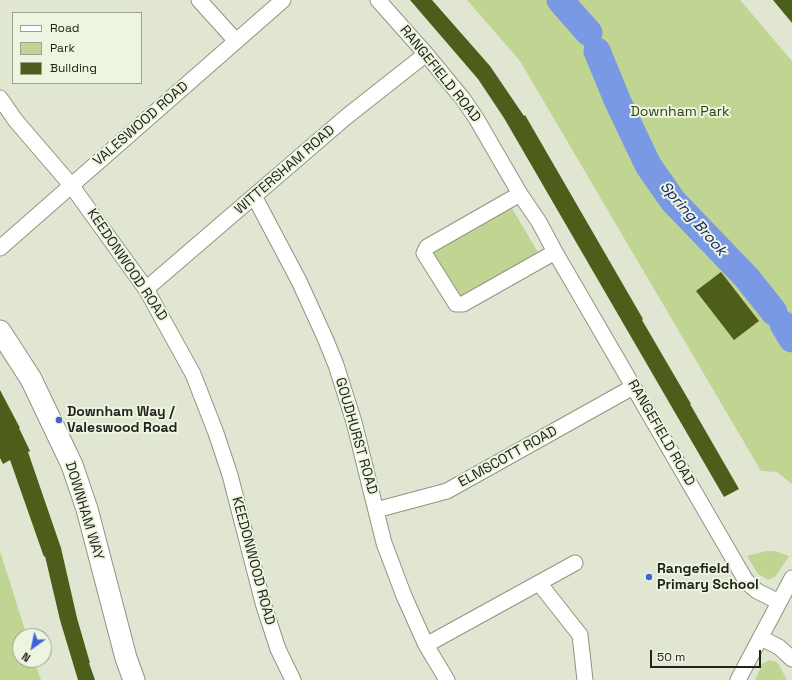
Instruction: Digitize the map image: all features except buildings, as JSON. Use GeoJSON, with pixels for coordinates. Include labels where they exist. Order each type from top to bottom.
{"type":"FeatureCollection","features":[{"type":"Feature","properties":{"kind":"street"},"geometry":{"type":"LineString","coordinates":[[198,0],[236,42]]}},
{"type":"Feature","properties":{"kind":"street","name":"VALESWOOD ROAD"},"geometry":{"type":"LineString","coordinates":[[0,248],[283,0]]}},
{"type":"Feature","properties":{"kind":"street","name":"RANGEFIELD ROAD"},"geometry":{"type":"LineString","coordinates":[[378,0],[426,54],[463,99],[476,118],[520,194],[539,222],[745,579],[757,591],[779,602]]}},
{"type":"Feature","properties":{"kind":"street","name":"WITTERSHAM ROAD"},"geometry":{"type":"LineString","coordinates":[[146,289],[346,117],[426,54]]}},
{"type":"Feature","properties":{"kind":"street","name":"KEEDONWOOD ROAD"},"geometry":{"type":"LineString","coordinates":[[0,98],[16,121],[71,185],[146,289],[193,374],[216,433],[230,475],[262,604],[278,649],[293,680]]}},
{"type":"Feature","properties":{"kind":"street"},"geometry":{"type":"LineString","coordinates":[[520,194],[427,247],[424,253],[456,304],[463,304],[555,252]]}},
{"type":"Feature","properties":{"kind":"street","name":"GOUDHURST ROAD"},"geometry":{"type":"LineString","coordinates":[[254,196],[299,280],[336,365],[354,422],[384,543],[404,596],[426,646],[447,680]]}},
{"type":"Feature","properties":{"kind":"street","name":"DOWNHAM WAY"},"geometry":{"type":"LineString","coordinates":[[0,331],[31,379],[72,465],[87,509],[124,651],[134,680]]}},
{"type":"Feature","properties":{"kind":"street","name":"ELMSCOTT ROAD"},"geometry":{"type":"LineString","coordinates":[[376,510],[446,491],[633,387]]}},
{"type":"Feature","properties":{"kind":"street"},"geometry":{"type":"LineString","coordinates":[[426,646],[576,563]]}},
{"type":"Feature","properties":{"kind":"street"},"geometry":{"type":"LineString","coordinates":[[738,680],[792,578]]}},
{"type":"Feature","properties":{"kind":"street"},"geometry":{"type":"LineString","coordinates":[[539,583],[580,635],[585,680]]}},
{"type":"Feature","properties":{"kind":"street"},"geometry":{"type":"LineString","coordinates":[[761,638],[779,647],[792,659]]}},
{"type":"Feature","properties":{"kind":"green space","name":"Downham Park"},"geometry":{"type":"Polygon","coordinates":[[[467,0],[740,0],[792,61],[792,484],[777,472],[761,471],[520,61],[467,0]]]}},
{"type":"Feature","properties":{"kind":"green space"},"geometry":{"type":"Polygon","coordinates":[[[510,205],[539,254],[460,299],[430,252],[510,205]]]}},
{"type":"Feature","properties":{"kind":"green space"},"geometry":{"type":"Polygon","coordinates":[[[0,551],[24,628],[12,628],[12,668],[37,668],[41,680],[0,680],[0,551]]]}},
{"type":"Feature","properties":{"kind":"green space"},"geometry":{"type":"Polygon","coordinates":[[[766,551],[775,551],[789,556],[775,577],[768,580],[758,574],[747,556],[766,551]]]}},
{"type":"Feature","properties":{"kind":"green space"},"geometry":{"type":"Polygon","coordinates":[[[769,660],[778,663],[787,680],[755,680],[762,664],[769,660]]]}},
{"type":"Feature","properties":{"kind":"waterway","name":"Spring Brook"},"geometry":{"type":"LineString","coordinates":[[560,0],[589,33]]}},
{"type":"Feature","properties":{"kind":"waterway","name":"Spring Brook"},"geometry":{"type":"LineString","coordinates":[[597,51],[618,102],[648,165],[673,201],[747,278],[774,312]]}},
{"type":"Feature","properties":{"kind":"waterway","name":"Spring Brook"},"geometry":{"type":"LineString","coordinates":[[783,324],[792,339]]}},
{"type":"Feature","properties":{"kind":"place","name":"Downham Way / Valeswood Road"},"geometry":{"type":"Point","coordinates":[59,420]}},
{"type":"Feature","properties":{"kind":"place","name":"Rangefield Primary School"},"geometry":{"type":"Point","coordinates":[649,577]}}]}
